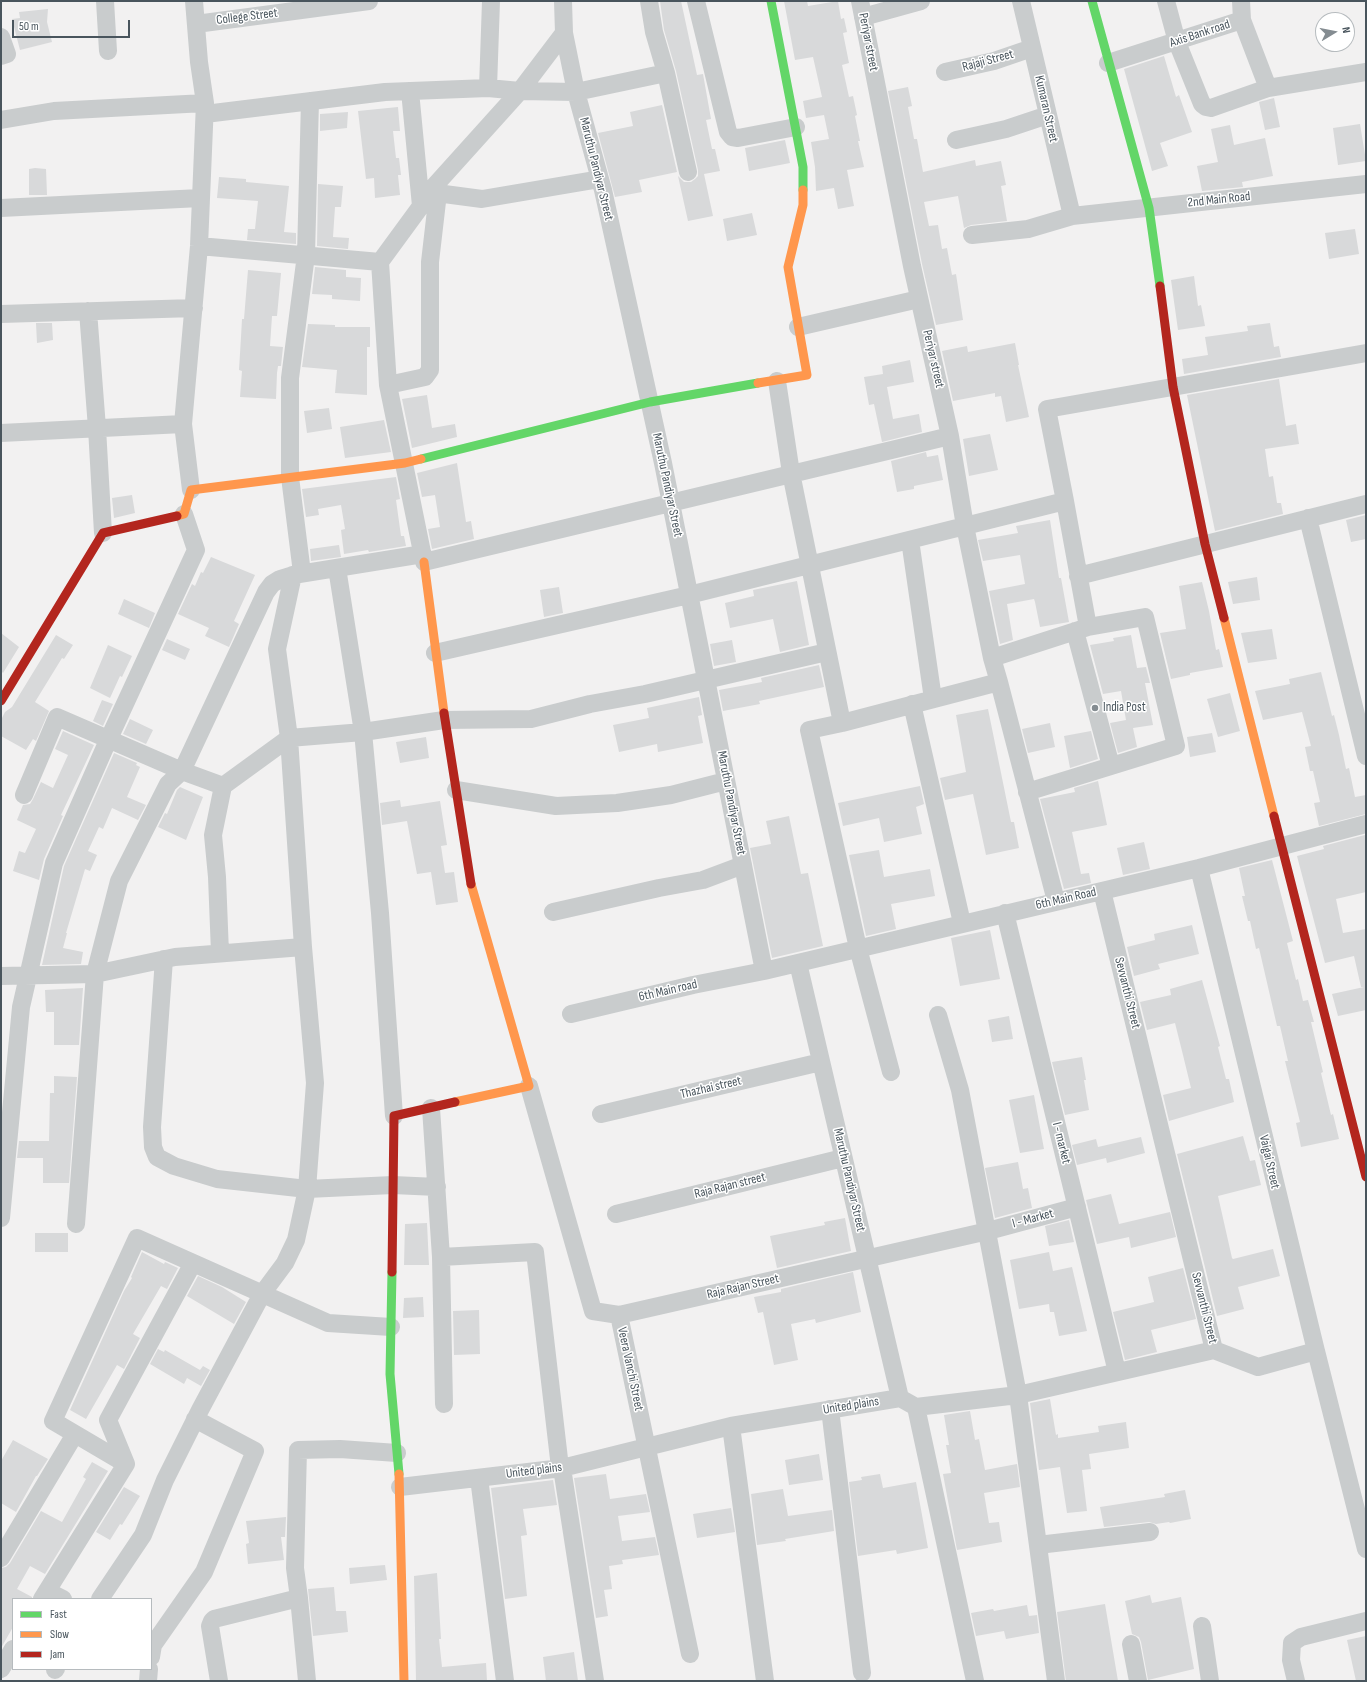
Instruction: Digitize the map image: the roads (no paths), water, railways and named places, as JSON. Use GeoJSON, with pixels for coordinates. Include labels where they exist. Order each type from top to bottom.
{"type":"FeatureCollection","features":[{"type":"Feature","properties":{"kind":"street"},"geometry":{"type":"LineString","coordinates":[[105,1],[108,51]]}},
{"type":"Feature","properties":{"kind":"street"},"geometry":{"type":"LineString","coordinates":[[1,1218],[8,1070],[54,864],[109,739],[196,550],[184,514],[191,490],[183,424],[199,246],[205,108],[199,62],[194,1]]}},
{"type":"Feature","properties":{"kind":"street","name":"College Street"},"geometry":{"type":"LineString","coordinates":[[196,24],[369,1]]}},
{"type":"Feature","properties":{"kind":"street"},"geometry":{"type":"LineString","coordinates":[[488,88],[491,1]]}},
{"type":"Feature","properties":{"kind":"street","name":"Maruthu Pandiyar Street"},"geometry":{"type":"LineString","coordinates":[[563,1],[564,33],[576,92],[600,178],[650,402],[764,971]]}},
{"type":"Feature","properties":{"kind":"street"},"geometry":{"type":"LineString","coordinates":[[650,1],[654,32],[666,73],[688,172]]}},
{"type":"Feature","properties":{"kind":"street"},"geometry":{"type":"LineString","coordinates":[[696,1],[728,132],[732,137],[738,138],[796,127]]}},
{"type":"Feature","properties":{"kind":"street"},"geometry":{"type":"LineString","coordinates":[[191,490],[405,463],[650,402],[807,375],[788,267],[803,205],[803,167],[771,1]]}},
{"type":"Feature","properties":{"kind":"street"},"geometry":{"type":"LineString","coordinates":[[861,9],[921,1]]}},
{"type":"Feature","properties":{"kind":"street","name":"Kumaran Street"},"geometry":{"type":"LineString","coordinates":[[1021,1],[1072,216]]}},
{"type":"Feature","properties":{"kind":"street"},"geometry":{"type":"LineString","coordinates":[[1092,1],[1149,208],[1173,387],[1205,544],[1366,1177]]}},
{"type":"Feature","properties":{"kind":"street"},"geometry":{"type":"LineString","coordinates":[[1166,1],[1177,42],[1202,104],[1206,107],[1211,108],[1268,88],[1366,72]]}},
{"type":"Feature","properties":{"kind":"street"},"geometry":{"type":"LineString","coordinates":[[1241,1],[1242,20]]}},
{"type":"Feature","properties":{"kind":"street","name":"Periyar street"},"geometry":{"type":"LineString","coordinates":[[861,9],[919,299],[950,436],[965,526],[992,658],[1056,901]]}},
{"type":"Feature","properties":{"kind":"street","name":"Axis Bank road"},"geometry":{"type":"LineString","coordinates":[[1108,63],[1242,20],[1268,88]]}},
{"type":"Feature","properties":{"kind":"street"},"geometry":{"type":"LineString","coordinates":[[394,1116],[529,1086],[469,877],[444,720],[423,558],[388,385],[380,262],[429,197],[520,91],[564,33]]}},
{"type":"Feature","properties":{"kind":"street"},"geometry":{"type":"LineString","coordinates":[[1,37],[7,54],[1,56]]}},
{"type":"Feature","properties":{"kind":"street","name":"Rajaji Street"},"geometry":{"type":"LineString","coordinates":[[944,72],[994,61],[1032,48]]}},
{"type":"Feature","properties":{"kind":"street"},"geometry":{"type":"LineString","coordinates":[[1,120],[54,112],[205,108],[310,102],[384,92],[488,88],[520,91],[576,92],[666,73]]}},
{"type":"Feature","properties":{"kind":"street"},"geometry":{"type":"LineString","coordinates":[[388,385],[425,378],[430,370],[429,197],[410,91]]}},
{"type":"Feature","properties":{"kind":"street"},"geometry":{"type":"LineString","coordinates":[[101,1598],[143,1535],[165,1480],[195,1419],[262,1294],[285,1263],[296,1240],[307,1188],[315,1084],[303,947],[289,738],[277,648],[298,574],[290,477],[290,378],[306,255],[310,102]]}},
{"type":"Feature","properties":{"kind":"street"},"geometry":{"type":"LineString","coordinates":[[956,140],[1006,129],[1048,116]]}},
{"type":"Feature","properties":{"kind":"street"},"geometry":{"type":"LineString","coordinates":[[429,197],[482,199],[600,178]]}},
{"type":"Feature","properties":{"kind":"street","name":"2nd Main Road"},"geometry":{"type":"LineString","coordinates":[[972,235],[1028,229],[1072,216],[1366,184]]}},
{"type":"Feature","properties":{"kind":"street"},"geometry":{"type":"LineString","coordinates":[[1,208],[200,198]]}},
{"type":"Feature","properties":{"kind":"street"},"geometry":{"type":"LineString","coordinates":[[199,246],[380,262]]}},
{"type":"Feature","properties":{"kind":"street"},"geometry":{"type":"LineString","coordinates":[[798,326],[919,299]]}},
{"type":"Feature","properties":{"kind":"street"},"geometry":{"type":"LineString","coordinates":[[1,314],[194,308]]}},
{"type":"Feature","properties":{"kind":"street"},"geometry":{"type":"LineString","coordinates":[[1,701],[103,533],[88,311]]}},
{"type":"Feature","properties":{"kind":"street"},"geometry":{"type":"LineString","coordinates":[[1111,766],[1081,629],[1078,576],[1047,409],[1366,353]]}},
{"type":"Feature","properties":{"kind":"street"},"geometry":{"type":"LineString","coordinates":[[777,381],[792,473],[842,722]]}},
{"type":"Feature","properties":{"kind":"street"},"geometry":{"type":"LineString","coordinates":[[1,433],[183,424]]}},
{"type":"Feature","properties":{"kind":"street"},"geometry":{"type":"LineString","coordinates":[[76,1224],[95,974],[119,881],[168,784],[182,771],[266,592],[272,584],[280,579],[298,574],[423,558],[671,502],[950,436]]}},
{"type":"Feature","properties":{"kind":"street"},"geometry":{"type":"LineString","coordinates":[[435,653],[689,595],[1065,501]]}},
{"type":"Feature","properties":{"kind":"street"},"geometry":{"type":"LineString","coordinates":[[1078,576],[1366,504]]}},
{"type":"Feature","properties":{"kind":"street"},"geometry":{"type":"LineString","coordinates":[[103,533],[184,514]]}},
{"type":"Feature","properties":{"kind":"street"},"geometry":{"type":"LineString","coordinates":[[1308,518],[1366,756]]}},
{"type":"Feature","properties":{"kind":"street"},"geometry":{"type":"LineString","coordinates":[[910,540],[933,699]]}},
{"type":"Feature","properties":{"kind":"street"},"geometry":{"type":"LineString","coordinates":[[337,568],[364,732],[380,913],[394,1116],[390,1374],[400,1487],[404,1681]]}},
{"type":"Feature","properties":{"kind":"street"},"geometry":{"type":"LineString","coordinates":[[992,658],[1081,629],[1145,617],[1176,746],[1028,792]]}},
{"type":"Feature","properties":{"kind":"street"},"geometry":{"type":"LineString","coordinates":[[220,953],[217,877],[213,835],[223,786],[289,738],[364,732],[444,720],[531,719],[590,704],[707,681],[827,652]]}},
{"type":"Feature","properties":{"kind":"street"},"geometry":{"type":"LineString","coordinates":[[891,1072],[858,948],[808,730],[998,682]]}},
{"type":"Feature","properties":{"kind":"street"},"geometry":{"type":"LineString","coordinates":[[912,704],[962,923]]}},
{"type":"Feature","properties":{"kind":"street"},"geometry":{"type":"LineString","coordinates":[[24,795],[57,717],[182,771],[223,786]]}},
{"type":"Feature","properties":{"kind":"street"},"geometry":{"type":"LineString","coordinates":[[456,790],[556,806],[618,803],[663,796],[726,781]]}},
{"type":"Feature","properties":{"kind":"street","name":"6th Main Road"},"geometry":{"type":"LineString","coordinates":[[764,971],[1199,868],[1366,824]]}},
{"type":"Feature","properties":{"kind":"street"},"geometry":{"type":"LineString","coordinates":[[554,912],[659,888],[703,880],[743,865]]}},
{"type":"Feature","properties":{"kind":"street","name":"Vaigai Street"},"geometry":{"type":"LineString","coordinates":[[1199,868],[1316,1351],[1366,1549]]}},
{"type":"Feature","properties":{"kind":"street","name":"Sevvanthi Street"},"geometry":{"type":"LineString","coordinates":[[1018,1395],[1214,1350],[1102,890]]}},
{"type":"Feature","properties":{"kind":"street","name":"I - market"},"geometry":{"type":"LineString","coordinates":[[1005,913],[1117,1372]]}},
{"type":"Feature","properties":{"kind":"street"},"geometry":{"type":"LineString","coordinates":[[1,976],[95,974],[175,956],[303,947]]}},
{"type":"Feature","properties":{"kind":"street"},"geometry":{"type":"LineString","coordinates":[[164,959],[152,1127],[153,1147],[157,1157],[174,1166],[217,1179],[307,1188],[393,1185],[436,1187]]}},
{"type":"Feature","properties":{"kind":"street","name":"Maruthu Pandiyar Street"},"geometry":{"type":"LineString","coordinates":[[798,963],[900,1398]]}},
{"type":"Feature","properties":{"kind":"street","name":"6th Main road"},"geometry":{"type":"LineString","coordinates":[[571,1014],[693,985],[764,971]]}},
{"type":"Feature","properties":{"kind":"street"},"geometry":{"type":"LineString","coordinates":[[938,1014],[960,1090],[976,1166],[1018,1395],[1056,1681]]}},
{"type":"Feature","properties":{"kind":"street","name":"Thazhai street"},"geometry":{"type":"LineString","coordinates":[[601,1114],[821,1062]]}},
{"type":"Feature","properties":{"kind":"street","name":"Veera Vanchi Street"},"geometry":{"type":"LineString","coordinates":[[529,1086],[593,1312],[619,1316],[690,1654]]}},
{"type":"Feature","properties":{"kind":"street"},"geometry":{"type":"LineString","coordinates":[[431,1108],[441,1256],[444,1404]]}},
{"type":"Feature","properties":{"kind":"street","name":"Raja Rajan street"},"geometry":{"type":"LineString","coordinates":[[616,1214],[843,1158]]}},
{"type":"Feature","properties":{"kind":"street","name":"I - Market"},"geometry":{"type":"LineString","coordinates":[[867,1259],[988,1231],[1077,1208]]}},
{"type":"Feature","properties":{"kind":"street"},"geometry":{"type":"LineString","coordinates":[[126,1464],[53,1421],[137,1238],[328,1323],[391,1327]]}},
{"type":"Feature","properties":{"kind":"street"},"geometry":{"type":"LineString","coordinates":[[441,1256],[535,1252],[560,1459],[595,1681]]}},
{"type":"Feature","properties":{"kind":"street","name":"Raja Rajan Street"},"geometry":{"type":"LineString","coordinates":[[619,1316],[867,1259]]}},
{"type":"Feature","properties":{"kind":"street"},"geometry":{"type":"LineString","coordinates":[[126,1464],[108,1420],[193,1263]]}},
{"type":"Feature","properties":{"kind":"street"},"geometry":{"type":"LineString","coordinates":[[1214,1350],[1258,1367],[1316,1351]]}},
{"type":"Feature","properties":{"kind":"street"},"geometry":{"type":"LineString","coordinates":[[900,1398],[916,1407],[1018,1395]]}},
{"type":"Feature","properties":{"kind":"street","name":"United plains"},"geometry":{"type":"LineString","coordinates":[[400,1487],[562,1468],[731,1426],[900,1398]]}},
{"type":"Feature","properties":{"kind":"street"},"geometry":{"type":"LineString","coordinates":[[916,1407],[975,1681]]}},
{"type":"Feature","properties":{"kind":"street"},"geometry":{"type":"LineString","coordinates":[[830,1409],[862,1673]]}},
{"type":"Feature","properties":{"kind":"street"},"geometry":{"type":"LineString","coordinates":[[152,1649],[204,1572],[255,1451],[195,1419]]}},
{"type":"Feature","properties":{"kind":"street"},"geometry":{"type":"LineString","coordinates":[[731,1426],[765,1681]]}},
{"type":"Feature","properties":{"kind":"street"},"geometry":{"type":"LineString","coordinates":[[1,1558],[75,1434]]}},
{"type":"Feature","properties":{"kind":"street"},"geometry":{"type":"LineString","coordinates":[[307,1681],[295,1568],[298,1450],[340,1449],[397,1453]]}},
{"type":"Feature","properties":{"kind":"street"},"geometry":{"type":"LineString","coordinates":[[58,1598],[45,1595],[126,1464]]}},
{"type":"Feature","properties":{"kind":"street"},"geometry":{"type":"LineString","coordinates":[[479,1478],[505,1681]]}},
{"type":"Feature","properties":{"kind":"street"},"geometry":{"type":"LineString","coordinates":[[1038,1545],[1150,1532]]}},
{"type":"Feature","properties":{"kind":"street"},"geometry":{"type":"LineString","coordinates":[[219,1681],[210,1626],[212,1621],[214,1619],[299,1598]]}},
{"type":"Feature","properties":{"kind":"street"},"geometry":{"type":"LineString","coordinates":[[1296,1681],[1291,1660],[1292,1643],[1301,1637],[1366,1621]]}},
{"type":"Feature","properties":{"kind":"street"},"geometry":{"type":"LineString","coordinates":[[1202,1626],[1210,1681]]}},
{"type":"Feature","properties":{"kind":"street"},"geometry":{"type":"LineString","coordinates":[[1131,1644],[1138,1681]]}},
{"type":"Feature","properties":{"kind":"street"},"geometry":{"type":"LineString","coordinates":[[1,1668],[12,1651]]}},
{"type":"Feature","properties":{"kind":"street"},"geometry":{"type":"LineString","coordinates":[[148,1681],[149,1670]]}},
{"type":"Feature","properties":{"kind":"place","name":"India Post"},"geometry":{"type":"Point","coordinates":[1095,708]}}]}
